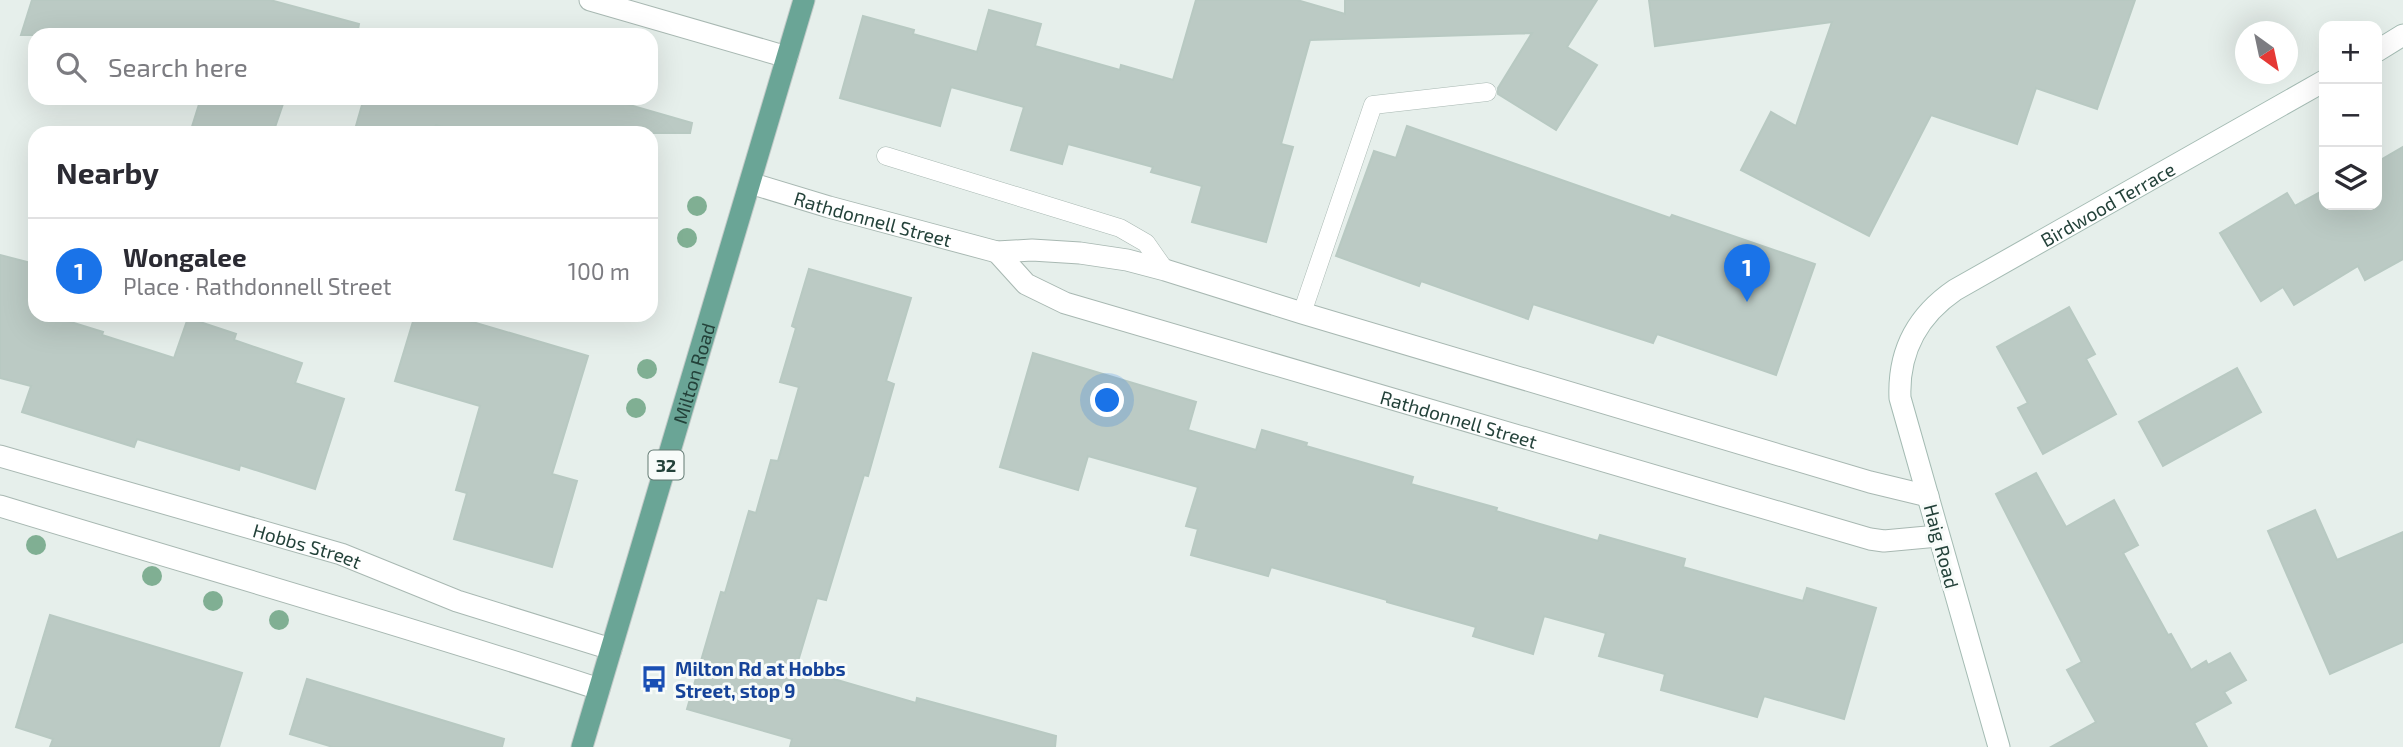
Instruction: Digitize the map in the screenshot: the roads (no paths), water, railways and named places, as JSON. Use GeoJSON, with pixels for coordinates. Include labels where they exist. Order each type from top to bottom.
{"type":"FeatureCollection","features":[{"type":"Feature","properties":{"kind":"main road","name":"Milton Road"},"geometry":{"type":"LineString","coordinates":[[582,747],[804,0]]}},
{"type":"Feature","properties":{"kind":"street"},"geometry":{"type":"LineString","coordinates":[[590,0],[787,57]]}},
{"type":"Feature","properties":{"kind":"street"},"geometry":{"type":"LineString","coordinates":[[2382,48],[2403,36]]}},
{"type":"Feature","properties":{"kind":"street","name":"Birdwood Terrace"},"geometry":{"type":"LineString","coordinates":[[1908,344],[1923,317],[1955,290],[2319,84]]}},
{"type":"Feature","properties":{"kind":"street","name":"Rathdonnell Street"},"geometry":{"type":"LineString","coordinates":[[750,183],[998,252],[1055,251],[1090,254],[1165,270],[1870,482],[1928,496]]}},
{"type":"Feature","properties":{"kind":"street","name":"Rathdonnell Street"},"geometry":{"type":"LineString","coordinates":[[998,252],[1026,284],[1065,303],[1870,539],[1884,541],[1938,536]]}},
{"type":"Feature","properties":{"kind":"street","name":"Haig Road"},"geometry":{"type":"LineString","coordinates":[[1908,344],[1900,382],[1900,398],[1999,747]]}},
{"type":"Feature","properties":{"kind":"street","name":"Hobbs Street"},"geometry":{"type":"LineString","coordinates":[[0,456],[341,554],[457,601],[611,649]]}},
{"type":"Feature","properties":{"kind":"street"},"geometry":{"type":"LineString","coordinates":[[0,506],[391,623],[599,689]]}},
{"type":"Feature","properties":{"kind":"lane"},"geometry":{"type":"LineString","coordinates":[[1303,313],[1373,96],[1487,92]]}},
{"type":"Feature","properties":{"kind":"lane"},"geometry":{"type":"LineString","coordinates":[[886,156],[1120,228],[1146,243],[1165,270]]}},
{"type":"Feature","properties":{"kind":"place","name":"Wongalee"},"geometry":{"type":"Point","coordinates":[1747,302]}},
{"type":"Feature","properties":{"kind":"place","name":"Milton Rd at Hobbs Street, stop 9"},"geometry":{"type":"Point","coordinates":[654,679]}}]}
